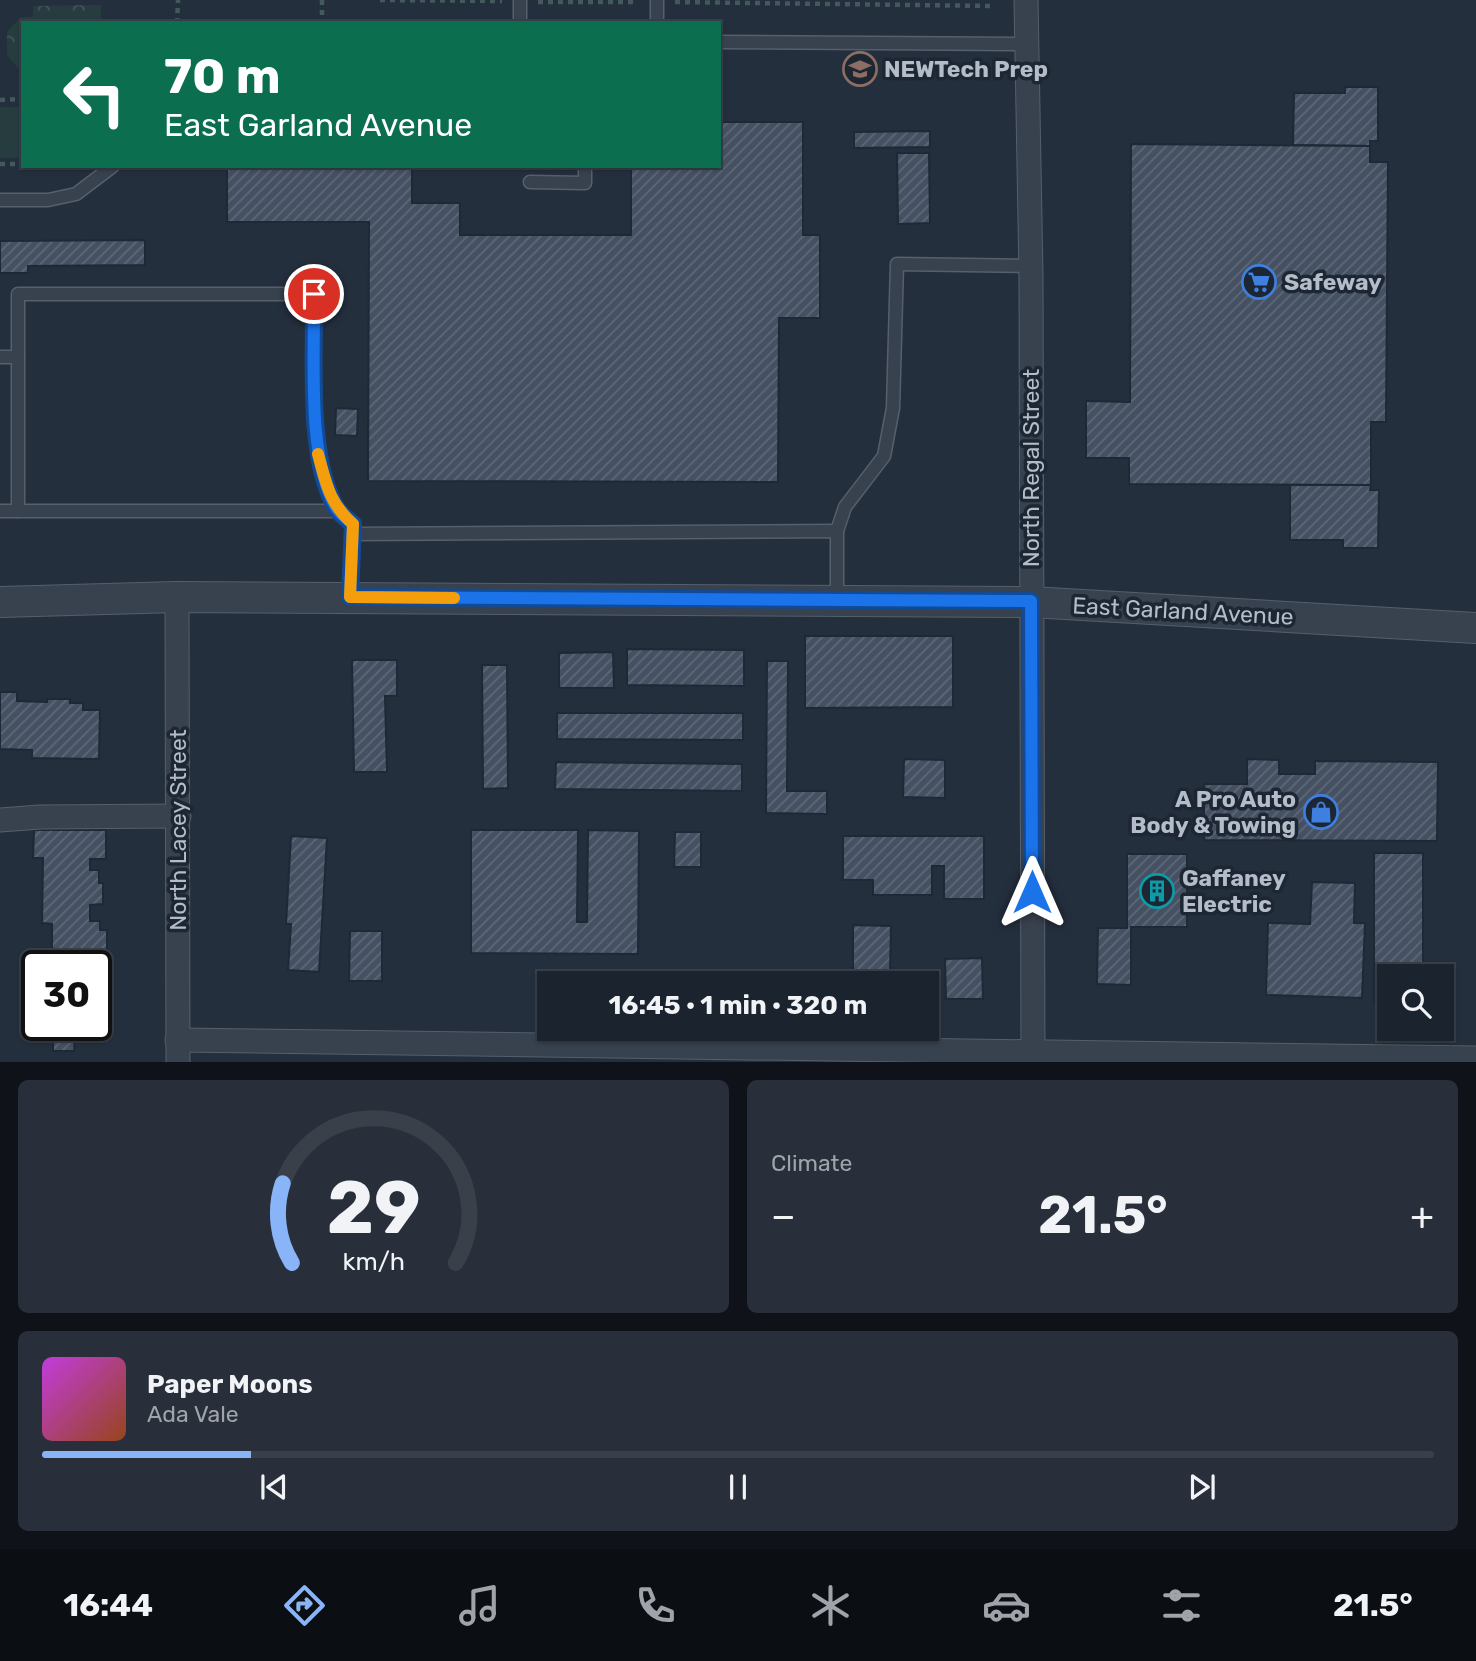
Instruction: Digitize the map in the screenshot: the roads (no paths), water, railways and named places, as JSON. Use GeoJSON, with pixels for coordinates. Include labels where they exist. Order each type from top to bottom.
{"type":"FeatureCollection","features":[{"type":"Feature","properties":{"kind":"street","name":"North Regal Street"},"geometry":{"type":"LineString","coordinates":[[1026,0],[1030,266],[1033,1057]]}},
{"type":"Feature","properties":{"kind":"street","name":"East Garland Avenue"},"geometry":{"type":"LineString","coordinates":[[0,602],[177,597],[1031,601],[1476,628]]}},
{"type":"Feature","properties":{"kind":"street","name":"North Lacey Street"},"geometry":{"type":"LineString","coordinates":[[177,597],[177,1051]]}},
{"type":"Feature","properties":{"kind":"street"},"geometry":{"type":"LineString","coordinates":[[0,820],[40,817],[178,816]]}},
{"type":"Feature","properties":{"kind":"street"},"geometry":{"type":"LineString","coordinates":[[177,1051],[1476,1058]]}},
{"type":"Feature","properties":{"kind":"lane"},"geometry":{"type":"LineString","coordinates":[[520,1],[520,21]]}},
{"type":"Feature","properties":{"kind":"lane"},"geometry":{"type":"LineString","coordinates":[[657,1],[657,21]]}},
{"type":"Feature","properties":{"kind":"lane"},"geometry":{"type":"LineString","coordinates":[[721,42],[1026,44]]}},
{"type":"Feature","properties":{"kind":"lane"},"geometry":{"type":"LineString","coordinates":[[0,200],[48,200],[76,194],[110,168]]}},
{"type":"Feature","properties":{"kind":"lane"},"geometry":{"type":"LineString","coordinates":[[530,182],[585,183],[585,168]]}},
{"type":"Feature","properties":{"kind":"lane"},"geometry":{"type":"LineString","coordinates":[[837,600],[837,531],[845,508],[884,456],[893,408],[897,264],[1030,266]]}},
{"type":"Feature","properties":{"kind":"lane"},"geometry":{"type":"LineString","coordinates":[[18,511],[18,294],[314,294],[317,447],[328,492],[338,511],[353,524],[350,597]]}},
{"type":"Feature","properties":{"kind":"lane"},"geometry":{"type":"LineString","coordinates":[[0,357],[18,357]]}},
{"type":"Feature","properties":{"kind":"lane"},"geometry":{"type":"LineString","coordinates":[[0,511],[338,511]]}},
{"type":"Feature","properties":{"kind":"lane"},"geometry":{"type":"LineString","coordinates":[[353,534],[837,531]]}},
{"type":"Feature","properties":{"kind":"place","name":"NEWTech Prep"},"geometry":{"type":"Point","coordinates":[860,69]}},
{"type":"Feature","properties":{"kind":"place","name":"Safeway"},"geometry":{"type":"Point","coordinates":[1259,282]}},
{"type":"Feature","properties":{"kind":"place","name":"A Pro Auto Body & Towing"},"geometry":{"type":"Point","coordinates":[1321,812]}},
{"type":"Feature","properties":{"kind":"place","name":"Gaffaney Electric"},"geometry":{"type":"Point","coordinates":[1157,891]}}]}
